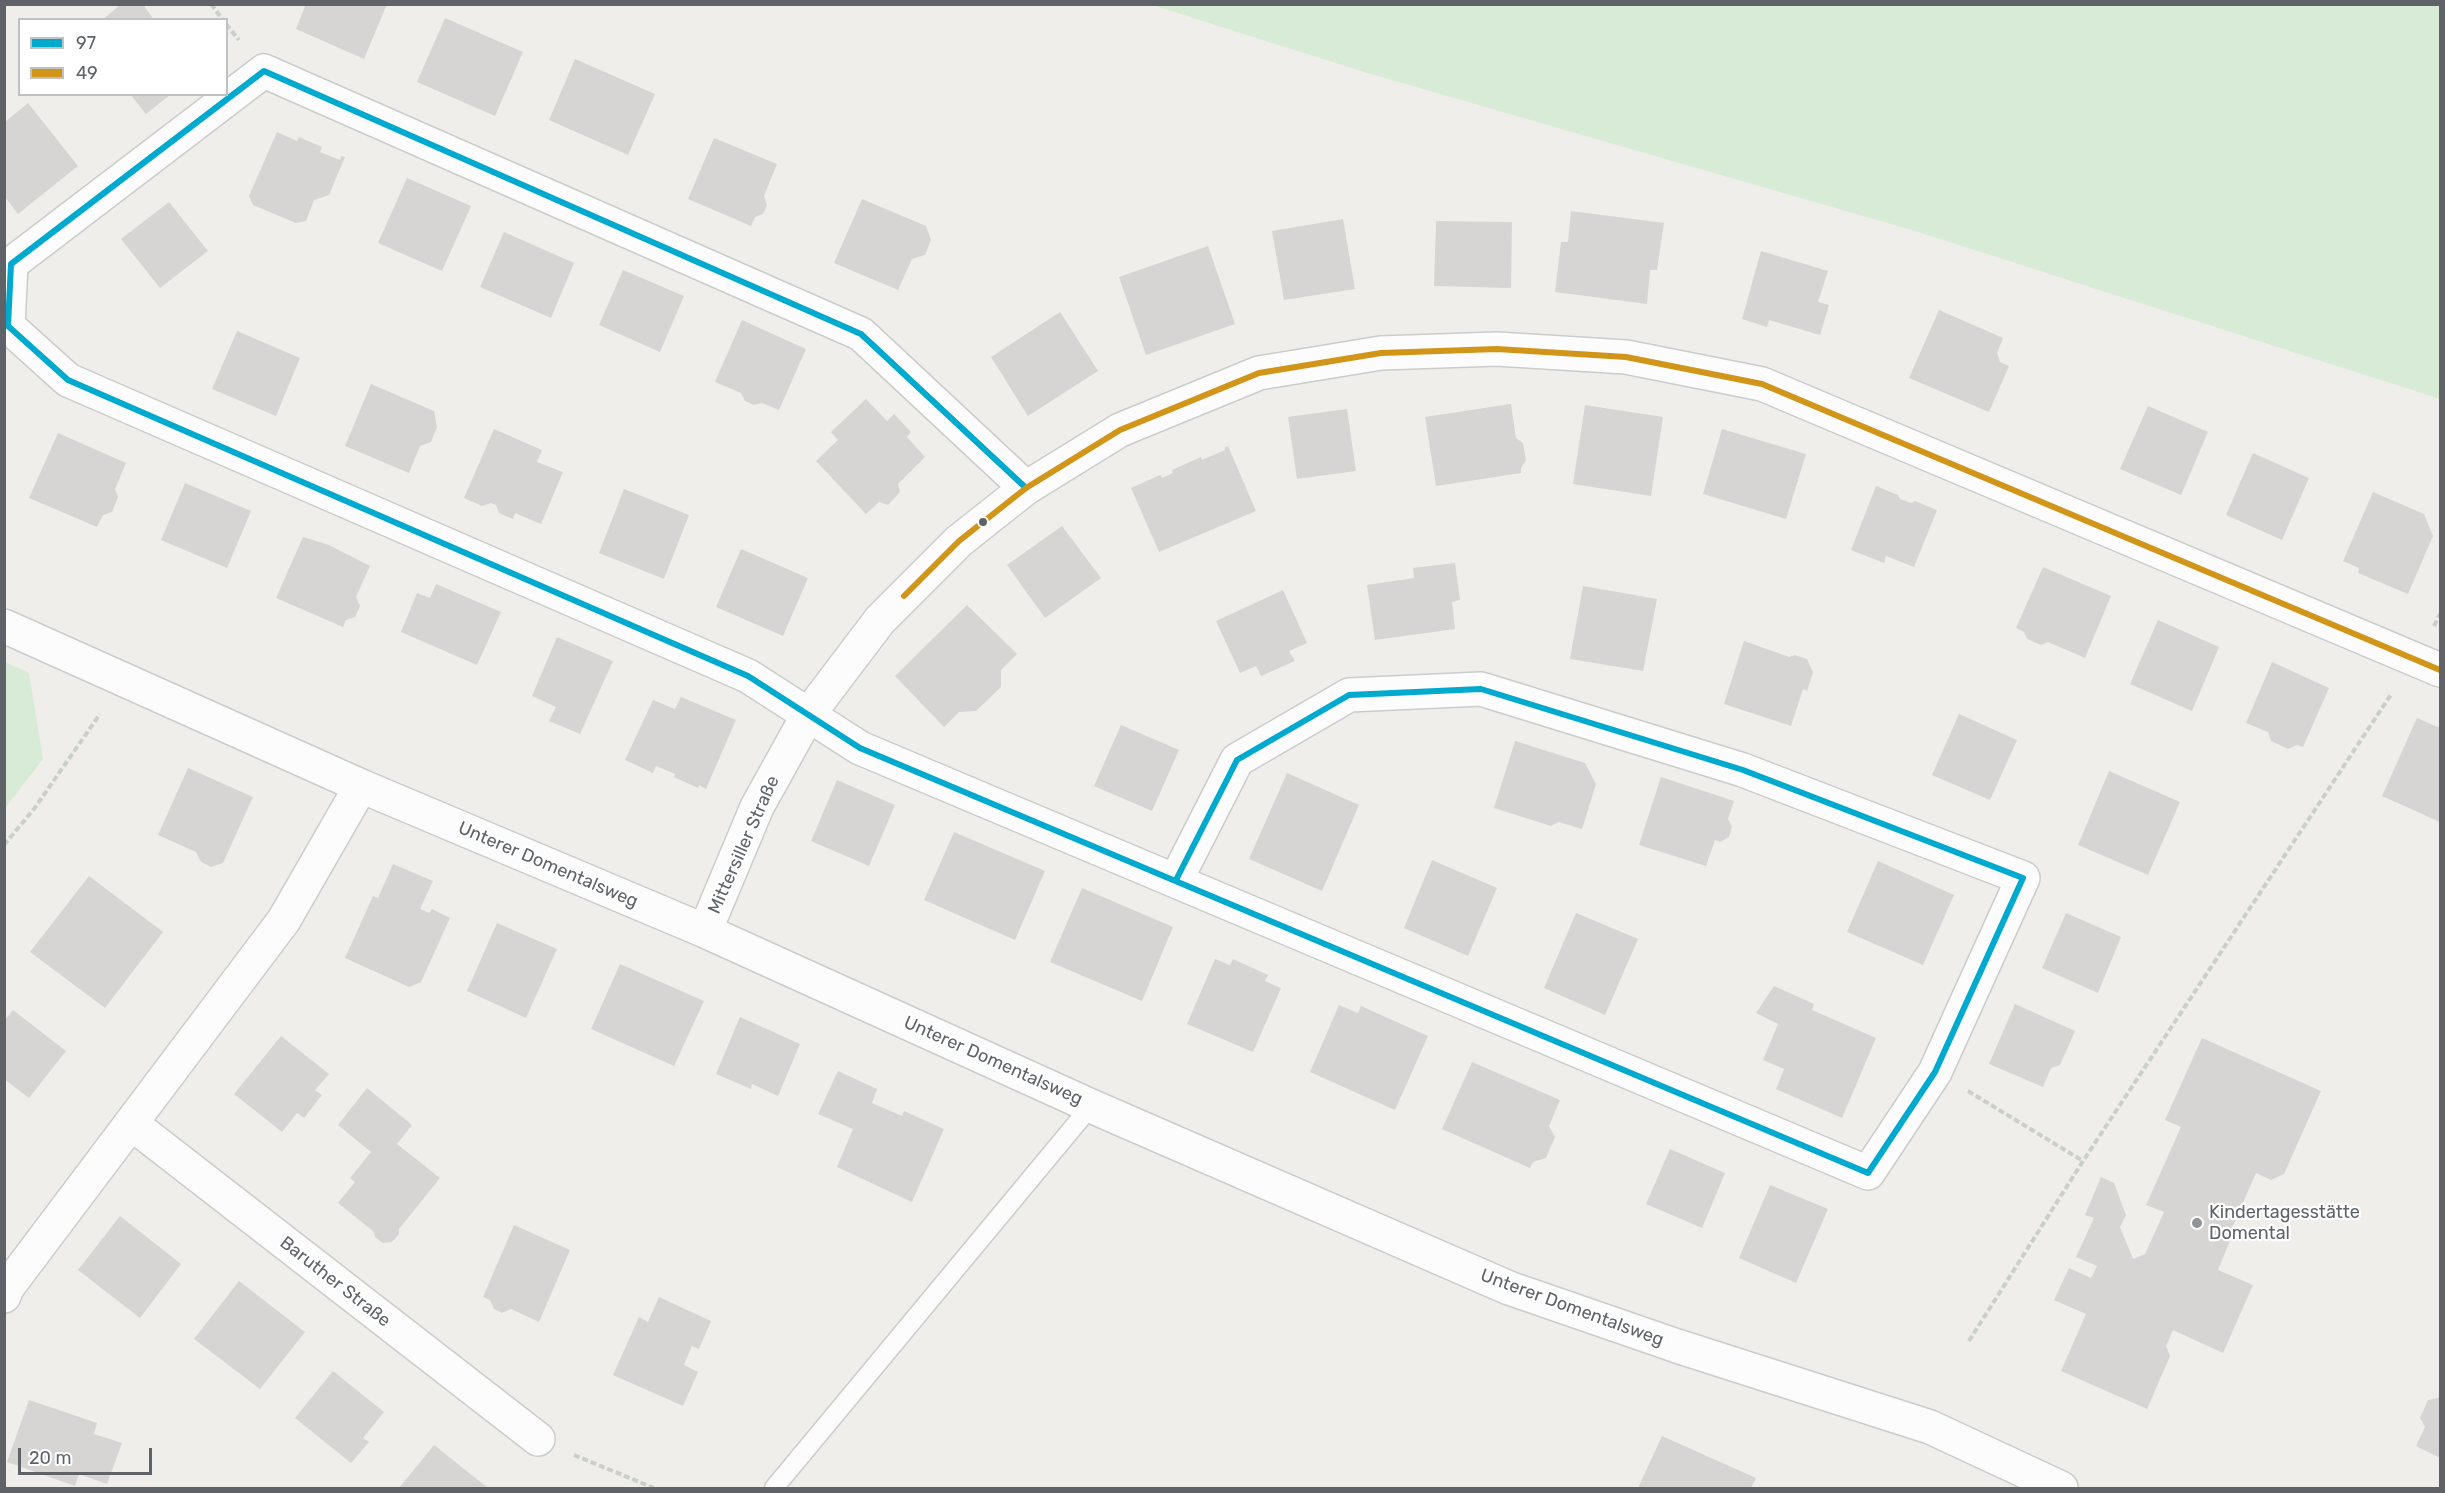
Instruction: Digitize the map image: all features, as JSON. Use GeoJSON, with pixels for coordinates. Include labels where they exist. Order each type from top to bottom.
{"type":"FeatureCollection","features":[{"type":"Feature","properties":{"kind":"street"},"geometry":{"type":"LineString","coordinates":[[1026,488],[861,334],[264,71],[11,264],[8,326],[68,381],[748,676],[860,748],[1868,1173],[1935,1072],[2023,878],[1743,770],[1481,688],[1350,695],[1237,760],[1176,880]]}},
{"type":"Feature","properties":{"kind":"street","name":"Mittersiller Straße"},"geometry":{"type":"LineString","coordinates":[[705,932],[757,807],[808,715],[880,620],[959,541],[1026,488],[1120,430],[1259,373],[1381,353],[1497,349],[1626,357],[1762,384],[2427,665]]}},
{"type":"Feature","properties":{"kind":"street","name":"Unterer Domentalsweg"},"geometry":{"type":"LineString","coordinates":[[4,626],[122,681],[361,786],[705,932],[1091,1106],[1509,1288],[1677,1346],[1930,1427],[2061,1488]]}},
{"type":"Feature","properties":{"kind":"street"},"geometry":{"type":"LineString","coordinates":[[4,1296],[284,920],[361,786]]}},
{"type":"Feature","properties":{"kind":"street","name":"Baruther Straße"},"geometry":{"type":"LineString","coordinates":[[132,1124],[538,1439]]}},
{"type":"Feature","properties":{"kind":"lane","name":"Unterer Domentalsweg"},"geometry":{"type":"LineString","coordinates":[[774,1488],[1091,1106]]}},
{"type":"Feature","properties":{"kind":"path"},"geometry":{"type":"LineString","coordinates":[[212,4],[222,18]]}},
{"type":"Feature","properties":{"kind":"path"},"geometry":{"type":"LineString","coordinates":[[1969,1341],[2083,1161],[2427,665],[2440,614]]}},
{"type":"Feature","properties":{"kind":"path"},"geometry":{"type":"LineString","coordinates":[[4,845],[34,809],[122,681]]}},
{"type":"Feature","properties":{"kind":"path"},"geometry":{"type":"LineString","coordinates":[[1935,1072],[2083,1161]]}},
{"type":"Feature","properties":{"kind":"path"},"geometry":{"type":"LineString","coordinates":[[538,1439],[654,1488]]}},
{"type":"Feature","properties":{"kind":"green space"},"geometry":{"type":"Polygon","coordinates":[[[1152,5],[2440,5],[2440,399],[1915,231],[1364,72],[1152,5]]]}},
{"type":"Feature","properties":{"kind":"green space"},"geometry":{"type":"Polygon","coordinates":[[[5,662],[29,673],[43,759],[5,808],[5,662]]]}},
{"type":"Feature","properties":{"kind":"building"},"geometry":{"type":"Polygon","coordinates":[[[121,4],[143,4],[153,18],[104,18],[121,4]]]}},
{"type":"Feature","properties":{"kind":"building"},"geometry":{"type":"Polygon","coordinates":[[[306,4],[387,4],[364,59],[296,29],[306,4]]]}},
{"type":"Feature","properties":{"kind":"building"},"geometry":{"type":"Polygon","coordinates":[[[445,18],[523,52],[495,116],[417,82],[445,18]]]}},
{"type":"Feature","properties":{"kind":"building"},"geometry":{"type":"Polygon","coordinates":[[[575,59],[655,94],[628,155],[549,120],[575,59]]]}},
{"type":"Feature","properties":{"kind":"building"},"geometry":{"type":"Polygon","coordinates":[[[132,96],[168,96],[146,114],[132,96]]]}},
{"type":"Feature","properties":{"kind":"building"},"geometry":{"type":"Polygon","coordinates":[[[28,103],[78,166],[18,214],[5,197],[5,122],[28,103]]]}},
{"type":"Feature","properties":{"kind":"building"},"geometry":{"type":"Polygon","coordinates":[[[277,132],[297,141],[299,137],[322,147],[320,152],[340,160],[341,156],[345,157],[329,195],[314,200],[306,221],[296,223],[253,205],[249,196],[277,132]]]}},
{"type":"Feature","properties":{"kind":"building"},"geometry":{"type":"Polygon","coordinates":[[[714,138],[777,164],[764,196],[767,205],[763,214],[755,217],[751,226],[688,199],[714,138]]]}},
{"type":"Feature","properties":{"kind":"building"},"geometry":{"type":"Polygon","coordinates":[[[407,178],[471,206],[442,271],[378,243],[407,178]]]}},
{"type":"Feature","properties":{"kind":"building"},"geometry":{"type":"Polygon","coordinates":[[[862,199],[926,226],[931,240],[925,255],[912,259],[898,290],[834,263],[862,199]]]}},
{"type":"Feature","properties":{"kind":"building"},"geometry":{"type":"Polygon","coordinates":[[[169,202],[208,251],[160,288],[121,239],[169,202]]]}},
{"type":"Feature","properties":{"kind":"building"},"geometry":{"type":"Polygon","coordinates":[[[1571,211],[1664,223],[1657,270],[1650,270],[1647,304],[1555,292],[1561,242],[1568,242],[1571,211]]]}},
{"type":"Feature","properties":{"kind":"building"},"geometry":{"type":"Polygon","coordinates":[[[1343,219],[1355,289],[1284,300],[1272,231],[1343,219]]]}},
{"type":"Feature","properties":{"kind":"building"},"geometry":{"type":"Polygon","coordinates":[[[1436,221],[1512,222],[1511,288],[1434,286],[1436,221]]]}},
{"type":"Feature","properties":{"kind":"building"},"geometry":{"type":"Polygon","coordinates":[[[504,232],[574,263],[551,318],[480,287],[504,232]]]}},
{"type":"Feature","properties":{"kind":"building"},"geometry":{"type":"Polygon","coordinates":[[[1208,246],[1235,324],[1146,355],[1119,277],[1208,246]]]}},
{"type":"Feature","properties":{"kind":"building"},"geometry":{"type":"Polygon","coordinates":[[[1761,251],[1828,271],[1818,302],[1829,305],[1820,335],[1769,320],[1767,327],[1742,319],[1761,251]]]}},
{"type":"Feature","properties":{"kind":"building"},"geometry":{"type":"Polygon","coordinates":[[[623,270],[684,296],[660,352],[599,325],[623,270]]]}},
{"type":"Feature","properties":{"kind":"building"},"geometry":{"type":"Polygon","coordinates":[[[1939,310],[2003,338],[1997,353],[2000,362],[2009,366],[1989,412],[1909,378],[1939,310]]]}},
{"type":"Feature","properties":{"kind":"building"},"geometry":{"type":"Polygon","coordinates":[[[1060,312],[1098,371],[1028,416],[991,357],[1060,312]]]}},
{"type":"Feature","properties":{"kind":"building"},"geometry":{"type":"Polygon","coordinates":[[[742,320],[806,349],[779,410],[762,403],[754,405],[745,401],[741,393],[715,382],[742,320]]]}},
{"type":"Feature","properties":{"kind":"building"},"geometry":{"type":"Polygon","coordinates":[[[237,331],[300,358],[276,416],[212,389],[237,331]]]}},
{"type":"Feature","properties":{"kind":"building"},"geometry":{"type":"Polygon","coordinates":[[[371,384],[434,411],[437,427],[431,442],[420,446],[409,473],[345,446],[371,384]]]}},
{"type":"Feature","properties":{"kind":"building"},"geometry":{"type":"Polygon","coordinates":[[[866,399],[887,421],[894,414],[911,432],[907,437],[925,457],[898,484],[900,492],[888,505],[879,502],[866,514],[816,461],[838,440],[831,432],[866,399]]]}},
{"type":"Feature","properties":{"kind":"building"},"geometry":{"type":"Polygon","coordinates":[[[1511,404],[1516,438],[1523,443],[1526,460],[1521,473],[1436,486],[1425,417],[1511,404]]]}},
{"type":"Feature","properties":{"kind":"building"},"geometry":{"type":"Polygon","coordinates":[[[1585,405],[1663,417],[1651,496],[1573,484],[1585,405]]]}},
{"type":"Feature","properties":{"kind":"building"},"geometry":{"type":"Polygon","coordinates":[[[2148,406],[2208,432],[2181,495],[2120,469],[2148,406]]]}},
{"type":"Feature","properties":{"kind":"building"},"geometry":{"type":"Polygon","coordinates":[[[1347,409],[1356,471],[1297,479],[1288,417],[1347,409]]]}},
{"type":"Feature","properties":{"kind":"building"},"geometry":{"type":"Polygon","coordinates":[[[494,429],[542,450],[537,462],[563,472],[541,524],[515,513],[513,519],[499,513],[496,505],[491,503],[482,506],[464,498],[494,429]]]}},
{"type":"Feature","properties":{"kind":"building"},"geometry":{"type":"Polygon","coordinates":[[[1722,429],[1806,454],[1786,519],[1703,494],[1722,429]]]}},
{"type":"Feature","properties":{"kind":"building"},"geometry":{"type":"Polygon","coordinates":[[[58,433],[126,463],[115,489],[118,497],[112,512],[103,515],[97,527],[29,498],[58,433]]]}},
{"type":"Feature","properties":{"kind":"building"},"geometry":{"type":"Polygon","coordinates":[[[1228,446],[1256,511],[1159,552],[1131,488],[1160,475],[1162,478],[1173,473],[1172,470],[1201,457],[1202,460],[1225,450],[1228,446]]]}},
{"type":"Feature","properties":{"kind":"building"},"geometry":{"type":"Polygon","coordinates":[[[2253,453],[2309,478],[2282,540],[2226,515],[2253,453]]]}},
{"type":"Feature","properties":{"kind":"building"},"geometry":{"type":"Polygon","coordinates":[[[185,483],[251,511],[227,568],[161,540],[185,483]]]}},
{"type":"Feature","properties":{"kind":"building"},"geometry":{"type":"Polygon","coordinates":[[[1876,486],[1898,495],[1900,499],[1911,503],[1915,501],[1937,510],[1914,567],[1886,556],[1884,563],[1851,550],[1876,486]]]}},
{"type":"Feature","properties":{"kind":"building"},"geometry":{"type":"Polygon","coordinates":[[[624,489],[689,515],[664,579],[599,553],[624,489]]]}},
{"type":"Feature","properties":{"kind":"building"},"geometry":{"type":"Polygon","coordinates":[[[2373,492],[2424,514],[2433,536],[2408,594],[2358,573],[2359,568],[2343,561],[2373,492]]]}},
{"type":"Feature","properties":{"kind":"building"},"geometry":{"type":"Polygon","coordinates":[[[1062,526],[1101,578],[1045,618],[1007,565],[1062,526]]]}},
{"type":"Feature","properties":{"kind":"building"},"geometry":{"type":"Polygon","coordinates":[[[303,537],[329,545],[370,566],[356,597],[360,606],[355,617],[346,620],[343,627],[276,598],[303,537]]]}},
{"type":"Feature","properties":{"kind":"building"},"geometry":{"type":"Polygon","coordinates":[[[741,549],[808,578],[783,636],[716,607],[741,549]]]}},
{"type":"Feature","properties":{"kind":"building"},"geometry":{"type":"Polygon","coordinates":[[[1455,563],[1460,600],[1452,602],[1455,629],[1375,640],[1367,585],[1414,578],[1413,568],[1455,563]]]}},
{"type":"Feature","properties":{"kind":"building"},"geometry":{"type":"Polygon","coordinates":[[[2043,567],[2111,596],[2085,658],[2048,642],[2041,645],[2027,639],[2024,632],[2016,628],[2043,567]]]}},
{"type":"Feature","properties":{"kind":"building"},"geometry":{"type":"Polygon","coordinates":[[[436,584],[501,612],[477,665],[401,632],[417,593],[430,598],[436,584]]]}},
{"type":"Feature","properties":{"kind":"building"},"geometry":{"type":"Polygon","coordinates":[[[1583,586],[1657,599],[1643,671],[1570,659],[1583,586]]]}},
{"type":"Feature","properties":{"kind":"building"},"geometry":{"type":"Polygon","coordinates":[[[1283,590],[1307,643],[1289,651],[1295,661],[1261,676],[1256,666],[1240,673],[1216,621],[1283,590]]]}},
{"type":"Feature","properties":{"kind":"building"},"geometry":{"type":"Polygon","coordinates":[[[967,605],[1017,654],[1001,670],[1001,687],[976,711],[959,712],[944,727],[895,676],[967,605]]]}},
{"type":"Feature","properties":{"kind":"building"},"geometry":{"type":"Polygon","coordinates":[[[2158,620],[2219,647],[2192,711],[2130,684],[2158,620]]]}},
{"type":"Feature","properties":{"kind":"building"},"geometry":{"type":"Polygon","coordinates":[[[557,637],[613,661],[580,734],[549,721],[556,707],[532,696],[557,637]]]}},
{"type":"Feature","properties":{"kind":"building"},"geometry":{"type":"Polygon","coordinates":[[[1744,641],[1789,657],[1795,655],[1807,659],[1813,672],[1807,691],[1803,689],[1791,726],[1724,704],[1744,641]]]}},
{"type":"Feature","properties":{"kind":"building"},"geometry":{"type":"Polygon","coordinates":[[[2272,662],[2329,688],[2303,747],[2297,745],[2288,749],[2271,741],[2268,732],[2246,723],[2272,662]]]}},
{"type":"Feature","properties":{"kind":"building"},"geometry":{"type":"Polygon","coordinates":[[[681,697],[736,720],[706,789],[699,785],[698,788],[674,777],[675,774],[656,766],[653,773],[625,760],[653,700],[675,709],[681,697]]]}},
{"type":"Feature","properties":{"kind":"building"},"geometry":{"type":"Polygon","coordinates":[[[1959,714],[2017,740],[1990,800],[1932,775],[1959,714]]]}},
{"type":"Feature","properties":{"kind":"building"},"geometry":{"type":"Polygon","coordinates":[[[2417,718],[2440,728],[2440,822],[2382,796],[2417,718]]]}},
{"type":"Feature","properties":{"kind":"building"},"geometry":{"type":"Polygon","coordinates":[[[1121,725],[1179,750],[1152,811],[1094,786],[1121,725]]]}},
{"type":"Feature","properties":{"kind":"building"},"geometry":{"type":"Polygon","coordinates":[[[1515,741],[1585,763],[1596,784],[1582,829],[1559,822],[1551,826],[1494,808],[1515,741]]]}},
{"type":"Feature","properties":{"kind":"building"},"geometry":{"type":"Polygon","coordinates":[[[188,768],[253,797],[223,863],[211,867],[201,862],[196,852],[158,835],[188,768]]]}},
{"type":"Feature","properties":{"kind":"building"},"geometry":{"type":"Polygon","coordinates":[[[2109,771],[2180,802],[2148,875],[2078,845],[2109,771]]]}},
{"type":"Feature","properties":{"kind":"building"},"geometry":{"type":"Polygon","coordinates":[[[1287,773],[1359,805],[1322,891],[1249,859],[1287,773]]]}},
{"type":"Feature","properties":{"kind":"building"},"geometry":{"type":"Polygon","coordinates":[[[1661,777],[1734,801],[1728,819],[1732,827],[1729,837],[1720,842],[1715,840],[1706,866],[1639,845],[1661,777]]]}},
{"type":"Feature","properties":{"kind":"building"},"geometry":{"type":"Polygon","coordinates":[[[837,780],[895,805],[869,866],[811,841],[837,780]]]}},
{"type":"Feature","properties":{"kind":"building"},"geometry":{"type":"Polygon","coordinates":[[[954,832],[1045,871],[1015,940],[924,900],[954,832]]]}},
{"type":"Feature","properties":{"kind":"building"},"geometry":{"type":"Polygon","coordinates":[[[1432,860],[1497,888],[1468,956],[1404,928],[1432,860]]]}},
{"type":"Feature","properties":{"kind":"building"},"geometry":{"type":"Polygon","coordinates":[[[1878,861],[1954,895],[1923,965],[1847,932],[1878,861]]]}},
{"type":"Feature","properties":{"kind":"building"},"geometry":{"type":"Polygon","coordinates":[[[393,864],[433,881],[420,909],[429,913],[432,909],[450,918],[421,982],[409,987],[345,958],[373,896],[378,898],[393,864]]]}},
{"type":"Feature","properties":{"kind":"building"},"geometry":{"type":"Polygon","coordinates":[[[89,876],[163,932],[105,1008],[30,952],[89,876]]]}},
{"type":"Feature","properties":{"kind":"building"},"geometry":{"type":"Polygon","coordinates":[[[1082,888],[1173,927],[1142,1001],[1050,962],[1082,888]]]}},
{"type":"Feature","properties":{"kind":"building"},"geometry":{"type":"Polygon","coordinates":[[[1576,913],[1638,939],[1605,1015],[1544,988],[1576,913]]]}},
{"type":"Feature","properties":{"kind":"building"},"geometry":{"type":"Polygon","coordinates":[[[2066,913],[2121,937],[2098,993],[2042,968],[2066,913]]]}},
{"type":"Feature","properties":{"kind":"building"},"geometry":{"type":"Polygon","coordinates":[[[497,923],[557,949],[526,1018],[467,991],[497,923]]]}},
{"type":"Feature","properties":{"kind":"building"},"geometry":{"type":"Polygon","coordinates":[[[1215,959],[1230,965],[1233,959],[1268,975],[1265,981],[1281,988],[1253,1052],[1187,1024],[1215,959]]]}},
{"type":"Feature","properties":{"kind":"building"},"geometry":{"type":"Polygon","coordinates":[[[620,964],[704,1001],[674,1066],[591,1029],[620,964]]]}},
{"type":"Feature","properties":{"kind":"building"},"geometry":{"type":"Polygon","coordinates":[[[1774,986],[1814,1004],[1812,1010],[1876,1038],[1842,1118],[1776,1089],[1784,1069],[1763,1060],[1778,1024],[1756,1013],[1774,986]]]}},
{"type":"Feature","properties":{"kind":"building"},"geometry":{"type":"Polygon","coordinates":[[[2015,1004],[2075,1031],[2060,1065],[2051,1068],[2043,1087],[1989,1064],[2015,1004]]]}},
{"type":"Feature","properties":{"kind":"building"},"geometry":{"type":"Polygon","coordinates":[[[1339,1005],[1358,1013],[1361,1006],[1428,1036],[1395,1110],[1310,1072],[1339,1005]]]}},
{"type":"Feature","properties":{"kind":"building"},"geometry":{"type":"Polygon","coordinates":[[[13,1010],[66,1051],[29,1098],[4,1079],[4,1021],[13,1010]]]}},
{"type":"Feature","properties":{"kind":"building"},"geometry":{"type":"Polygon","coordinates":[[[740,1017],[800,1044],[778,1096],[752,1084],[751,1089],[716,1074],[740,1017]]]}},
{"type":"Feature","properties":{"kind":"building"},"geometry":{"type":"Polygon","coordinates":[[[281,1036],[329,1074],[315,1090],[322,1095],[304,1118],[297,1113],[282,1132],[234,1094],[281,1036]]]}},
{"type":"Feature","properties":{"kind":"building","name":"Kindertagesstätte Domental"},"geometry":{"type":"Polygon","coordinates":[[[2202,1038],[2321,1091],[2284,1174],[2271,1180],[2256,1173],[2228,1237],[2231,1238],[2218,1270],[2253,1285],[2223,1353],[2173,1330],[2166,1346],[2170,1356],[2147,1409],[2061,1371],[2086,1314],[2054,1300],[2069,1268],[2091,1278],[2097,1266],[2076,1257],[2094,1218],[2085,1215],[2101,1177],[2114,1183],[2126,1215],[2120,1227],[2133,1259],[2145,1254],[2164,1212],[2146,1205],[2181,1127],[2165,1120],[2202,1038]]]}},
{"type":"Feature","properties":{"kind":"building"},"geometry":{"type":"Polygon","coordinates":[[[1472,1062],[1560,1100],[1549,1126],[1555,1137],[1546,1158],[1533,1162],[1530,1168],[1442,1129],[1472,1062]]]}},
{"type":"Feature","properties":{"kind":"building"},"geometry":{"type":"Polygon","coordinates":[[[838,1071],[877,1089],[872,1103],[902,1116],[904,1111],[944,1129],[912,1202],[837,1167],[853,1129],[818,1114],[838,1071]]]}},
{"type":"Feature","properties":{"kind":"building"},"geometry":{"type":"Polygon","coordinates":[[[367,1088],[412,1125],[397,1144],[440,1178],[399,1229],[399,1234],[392,1242],[383,1243],[375,1237],[374,1232],[338,1203],[355,1182],[350,1178],[371,1152],[338,1125],[367,1088]]]}},
{"type":"Feature","properties":{"kind":"building"},"geometry":{"type":"Polygon","coordinates":[[[1670,1149],[1725,1173],[1702,1228],[1646,1204],[1670,1149]]]}},
{"type":"Feature","properties":{"kind":"building"},"geometry":{"type":"Polygon","coordinates":[[[1770,1185],[1828,1209],[1796,1283],[1739,1258],[1770,1185]]]}},
{"type":"Feature","properties":{"kind":"building"},"geometry":{"type":"Polygon","coordinates":[[[120,1216],[181,1264],[140,1318],[78,1270],[120,1216]]]}},
{"type":"Feature","properties":{"kind":"building"},"geometry":{"type":"Polygon","coordinates":[[[514,1225],[570,1250],[539,1322],[511,1309],[502,1313],[494,1309],[490,1300],[483,1297],[514,1225]]]}},
{"type":"Feature","properties":{"kind":"building"},"geometry":{"type":"Polygon","coordinates":[[[239,1281],[305,1332],[260,1389],[194,1339],[239,1281]]]}},
{"type":"Feature","properties":{"kind":"building"},"geometry":{"type":"Polygon","coordinates":[[[659,1297],[711,1321],[699,1349],[692,1346],[684,1365],[698,1372],[683,1406],[613,1375],[639,1317],[648,1322],[659,1297]]]}},
{"type":"Feature","properties":{"kind":"building"},"geometry":{"type":"Polygon","coordinates":[[[333,1371],[384,1412],[363,1438],[369,1442],[351,1463],[295,1418],[333,1371]]]}},
{"type":"Feature","properties":{"kind":"building"},"geometry":{"type":"Polygon","coordinates":[[[2440,1391],[2440,1458],[2416,1446],[2425,1427],[2420,1418],[2428,1400],[2438,1398],[2440,1391]]]}},
{"type":"Feature","properties":{"kind":"building"},"geometry":{"type":"Polygon","coordinates":[[[29,1400],[97,1423],[94,1434],[122,1443],[107,1484],[79,1474],[75,1486],[7,1462],[29,1400]]]}},
{"type":"Feature","properties":{"kind":"building"},"geometry":{"type":"Polygon","coordinates":[[[1662,1436],[1756,1478],[1751,1488],[1638,1488],[1662,1436]]]}},
{"type":"Feature","properties":{"kind":"building"},"geometry":{"type":"Polygon","coordinates":[[[434,1445],[488,1488],[399,1488],[434,1445]]]}},
{"type":"Feature","properties":{"kind":"transit line","name":"97"},"geometry":{"type":"LineString","coordinates":[[1026,488],[861,334],[264,71],[11,264],[8,326],[68,380],[748,676],[860,748],[1868,1173],[1935,1072],[2023,878],[1743,770],[1481,689],[1349,695],[1237,760],[1176,880]]}},
{"type":"Feature","properties":{"kind":"transit line","name":"49"},"geometry":{"type":"LineString","coordinates":[[904,596],[959,541],[1026,488],[1120,430],[1259,373],[1381,353],[1497,349],[1626,357],[1762,384],[2440,670]]}},
{"type":"Feature","properties":{"kind":"place","name":"Kindertagesstätte Domental"},"geometry":{"type":"Point","coordinates":[2197,1223]}}]}
